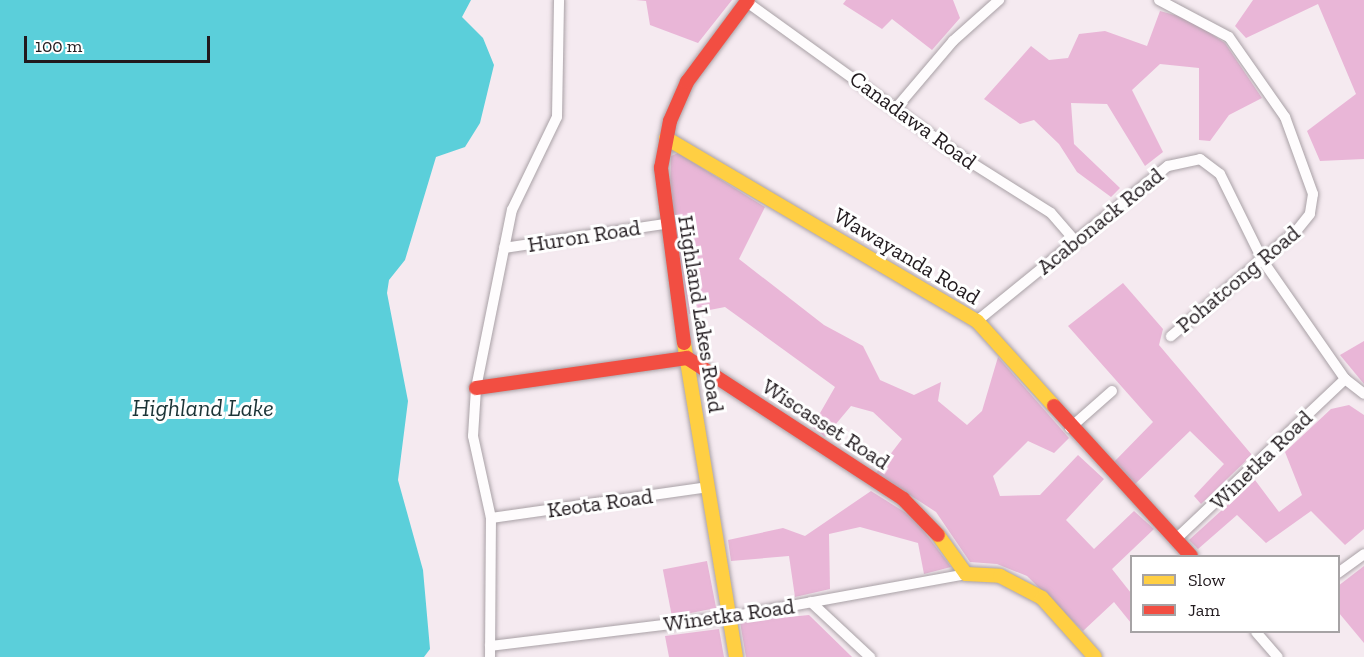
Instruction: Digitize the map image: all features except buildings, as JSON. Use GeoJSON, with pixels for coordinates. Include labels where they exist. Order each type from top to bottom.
{"type":"FeatureCollection","features":[{"type":"Feature","properties":{"kind":"street"},"geometry":{"type":"LineString","coordinates":[[490,651],[491,518],[473,436],[476,388],[512,210],[557,117],[559,0]]}},
{"type":"Feature","properties":{"kind":"street"},"geometry":{"type":"LineString","coordinates":[[897,107],[953,41],[999,0]]}},
{"type":"Feature","properties":{"kind":"street","name":"Pohatcong Road"},"geometry":{"type":"LineString","coordinates":[[1159,0],[1229,37],[1261,78],[1297,142],[1311,185],[1310,214],[1263,261],[1171,336]]}},
{"type":"Feature","properties":{"kind":"street","name":"Canadawa Road"},"geometry":{"type":"LineString","coordinates":[[746,1],[897,107],[956,153],[1051,213],[1076,241]]}},
{"type":"Feature","properties":{"kind":"street","name":"Highland Lakes Road"},"geometry":{"type":"LineString","coordinates":[[736,657],[665,224],[661,187],[666,138],[687,82],[746,1]]}},
{"type":"Feature","properties":{"kind":"street","name":"Wawayanda Road"},"geometry":{"type":"LineString","coordinates":[[666,138],[977,321],[1070,428],[1190,555]]}},
{"type":"Feature","properties":{"kind":"street","name":"Acabonack Road"},"geometry":{"type":"LineString","coordinates":[[977,321],[1168,166],[1200,159],[1226,184],[1263,261],[1345,379],[1364,394]]}},
{"type":"Feature","properties":{"kind":"street","name":"Huron Road"},"geometry":{"type":"LineString","coordinates":[[504,248],[665,224]]}},
{"type":"Feature","properties":{"kind":"street"},"geometry":{"type":"LineString","coordinates":[[476,388],[687,358]]}},
{"type":"Feature","properties":{"kind":"street","name":"Wiscasset Road"},"geometry":{"type":"LineString","coordinates":[[687,358],[903,499],[922,515],[966,574]]}},
{"type":"Feature","properties":{"kind":"street","name":"Winetka Road"},"geometry":{"type":"LineString","coordinates":[[1176,539],[1345,379]]}},
{"type":"Feature","properties":{"kind":"street"},"geometry":{"type":"LineString","coordinates":[[1070,428],[1112,391]]}},
{"type":"Feature","properties":{"kind":"street","name":"Keota Road"},"geometry":{"type":"LineString","coordinates":[[491,518],[709,487]]}},
{"type":"Feature","properties":{"kind":"street"},"geometry":{"type":"LineString","coordinates":[[1340,572],[1364,554]]}},
{"type":"Feature","properties":{"kind":"street"},"geometry":{"type":"LineString","coordinates":[[966,574],[1000,576],[1042,598],[1095,657]]}},
{"type":"Feature","properties":{"kind":"street","name":"Winetka Road"},"geometry":{"type":"LineString","coordinates":[[490,651],[811,603],[966,574]]}},
{"type":"Feature","properties":{"kind":"street"},"geometry":{"type":"LineString","coordinates":[[811,603],[870,657]]}},
{"type":"Feature","properties":{"kind":"street"},"geometry":{"type":"LineString","coordinates":[[1260,633],[1278,657]]}},
{"type":"Feature","properties":{"kind":"shaded area"},"geometry":{"type":"Polygon","coordinates":[[[636,0],[732,0],[698,43],[650,25],[646,1],[636,0]]]}},
{"type":"Feature","properties":{"kind":"shaded area"},"geometry":{"type":"Polygon","coordinates":[[[846,0],[953,0],[960,18],[932,50],[892,19],[882,29],[843,4],[846,0]]]}},
{"type":"Feature","properties":{"kind":"shaded area"},"geometry":{"type":"Polygon","coordinates":[[[1253,0],[1364,0],[1364,159],[1320,161],[1307,131],[1356,94],[1318,4],[1246,38],[1235,26],[1253,0]]]}},
{"type":"Feature","properties":{"kind":"shaded area"},"geometry":{"type":"Polygon","coordinates":[[[1160,11],[1189,19],[1225,43],[1262,98],[1229,115],[1210,141],[1199,140],[1199,68],[1160,64],[1132,90],[1163,152],[1145,166],[1107,104],[1071,103],[1074,144],[1120,188],[1111,197],[1077,172],[1059,144],[1034,120],[1020,124],[984,99],[1031,46],[1049,60],[1068,58],[1079,34],[1105,31],[1147,46],[1160,11]]]}},
{"type":"Feature","properties":{"kind":"shaded area"},"geometry":{"type":"Polygon","coordinates":[[[678,153],[765,207],[739,259],[824,325],[863,346],[880,380],[914,395],[941,382],[938,401],[967,425],[982,411],[998,357],[1069,438],[1054,453],[1028,441],[993,476],[1000,496],[1040,495],[1078,455],[1104,479],[1066,520],[1094,549],[1134,511],[1154,529],[1112,569],[1130,592],[1130,622],[1114,602],[1083,631],[1027,576],[997,564],[970,562],[936,512],[876,473],[902,439],[873,412],[851,406],[825,437],[812,427],[835,387],[725,307],[689,314],[670,195],[671,156],[678,153]]]}},
{"type":"Feature","properties":{"kind":"shaded area"},"geometry":{"type":"Polygon","coordinates":[[[1123,283],[1163,329],[1159,345],[1252,455],[1201,504],[1194,496],[1224,464],[1190,431],[1134,485],[1113,463],[1153,422],[1068,326],[1123,283]]]}},
{"type":"Feature","properties":{"kind":"shaded area"},"geometry":{"type":"Polygon","coordinates":[[[1364,341],[1364,384],[1340,355],[1364,341]]]}},
{"type":"Feature","properties":{"kind":"shaded area"},"geometry":{"type":"Polygon","coordinates":[[[1349,405],[1364,415],[1364,529],[1345,545],[1311,511],[1266,543],[1237,515],[1198,549],[1189,540],[1255,480],[1279,512],[1302,495],[1285,452],[1331,409],[1349,405]]]}},
{"type":"Feature","properties":{"kind":"shaded area"},"geometry":{"type":"Polygon","coordinates":[[[871,491],[914,518],[951,567],[924,574],[918,543],[860,527],[829,534],[830,589],[795,597],[789,556],[731,561],[728,540],[783,528],[805,536],[871,491]]]}},
{"type":"Feature","properties":{"kind":"shaded area"},"geometry":{"type":"Polygon","coordinates":[[[707,561],[716,608],[672,617],[663,570],[707,561]]]}},
{"type":"Feature","properties":{"kind":"shaded area"},"geometry":{"type":"Polygon","coordinates":[[[1364,566],[1364,643],[1340,614],[1340,584],[1364,566]]]}},
{"type":"Feature","properties":{"kind":"shaded area"},"geometry":{"type":"Polygon","coordinates":[[[809,615],[852,657],[746,657],[740,622],[809,615]]]}},
{"type":"Feature","properties":{"kind":"shaded area"},"geometry":{"type":"Polygon","coordinates":[[[719,629],[724,657],[669,657],[665,636],[719,629]]]}},
{"type":"Feature","properties":{"kind":"water","name":"Highland Lake"},"geometry":{"type":"Polygon","coordinates":[[[0,0],[471,0],[462,17],[483,38],[494,65],[480,123],[465,147],[436,157],[405,260],[389,280],[387,293],[408,401],[398,480],[423,570],[430,649],[424,657],[0,657],[0,0]]]}},
{"type":"Feature","properties":{"kind":"traffic: slow"},"geometry":{"type":"LineString","coordinates":[[666,138],[977,321],[1054,406]]}},
{"type":"Feature","properties":{"kind":"traffic: slow"},"geometry":{"type":"LineString","coordinates":[[684,343],[736,657]]}},
{"type":"Feature","properties":{"kind":"traffic: slow"},"geometry":{"type":"LineString","coordinates":[[938,535],[966,574],[1000,576],[1042,598],[1095,657]]}},
{"type":"Feature","properties":{"kind":"traffic: jam"},"geometry":{"type":"LineString","coordinates":[[684,343],[661,168],[670,121],[687,82],[748,0]]}},
{"type":"Feature","properties":{"kind":"traffic: jam"},"geometry":{"type":"LineString","coordinates":[[476,388],[687,358],[903,499],[938,535]]}},
{"type":"Feature","properties":{"kind":"traffic: jam"},"geometry":{"type":"LineString","coordinates":[[1054,406],[1190,555]]}}]}
